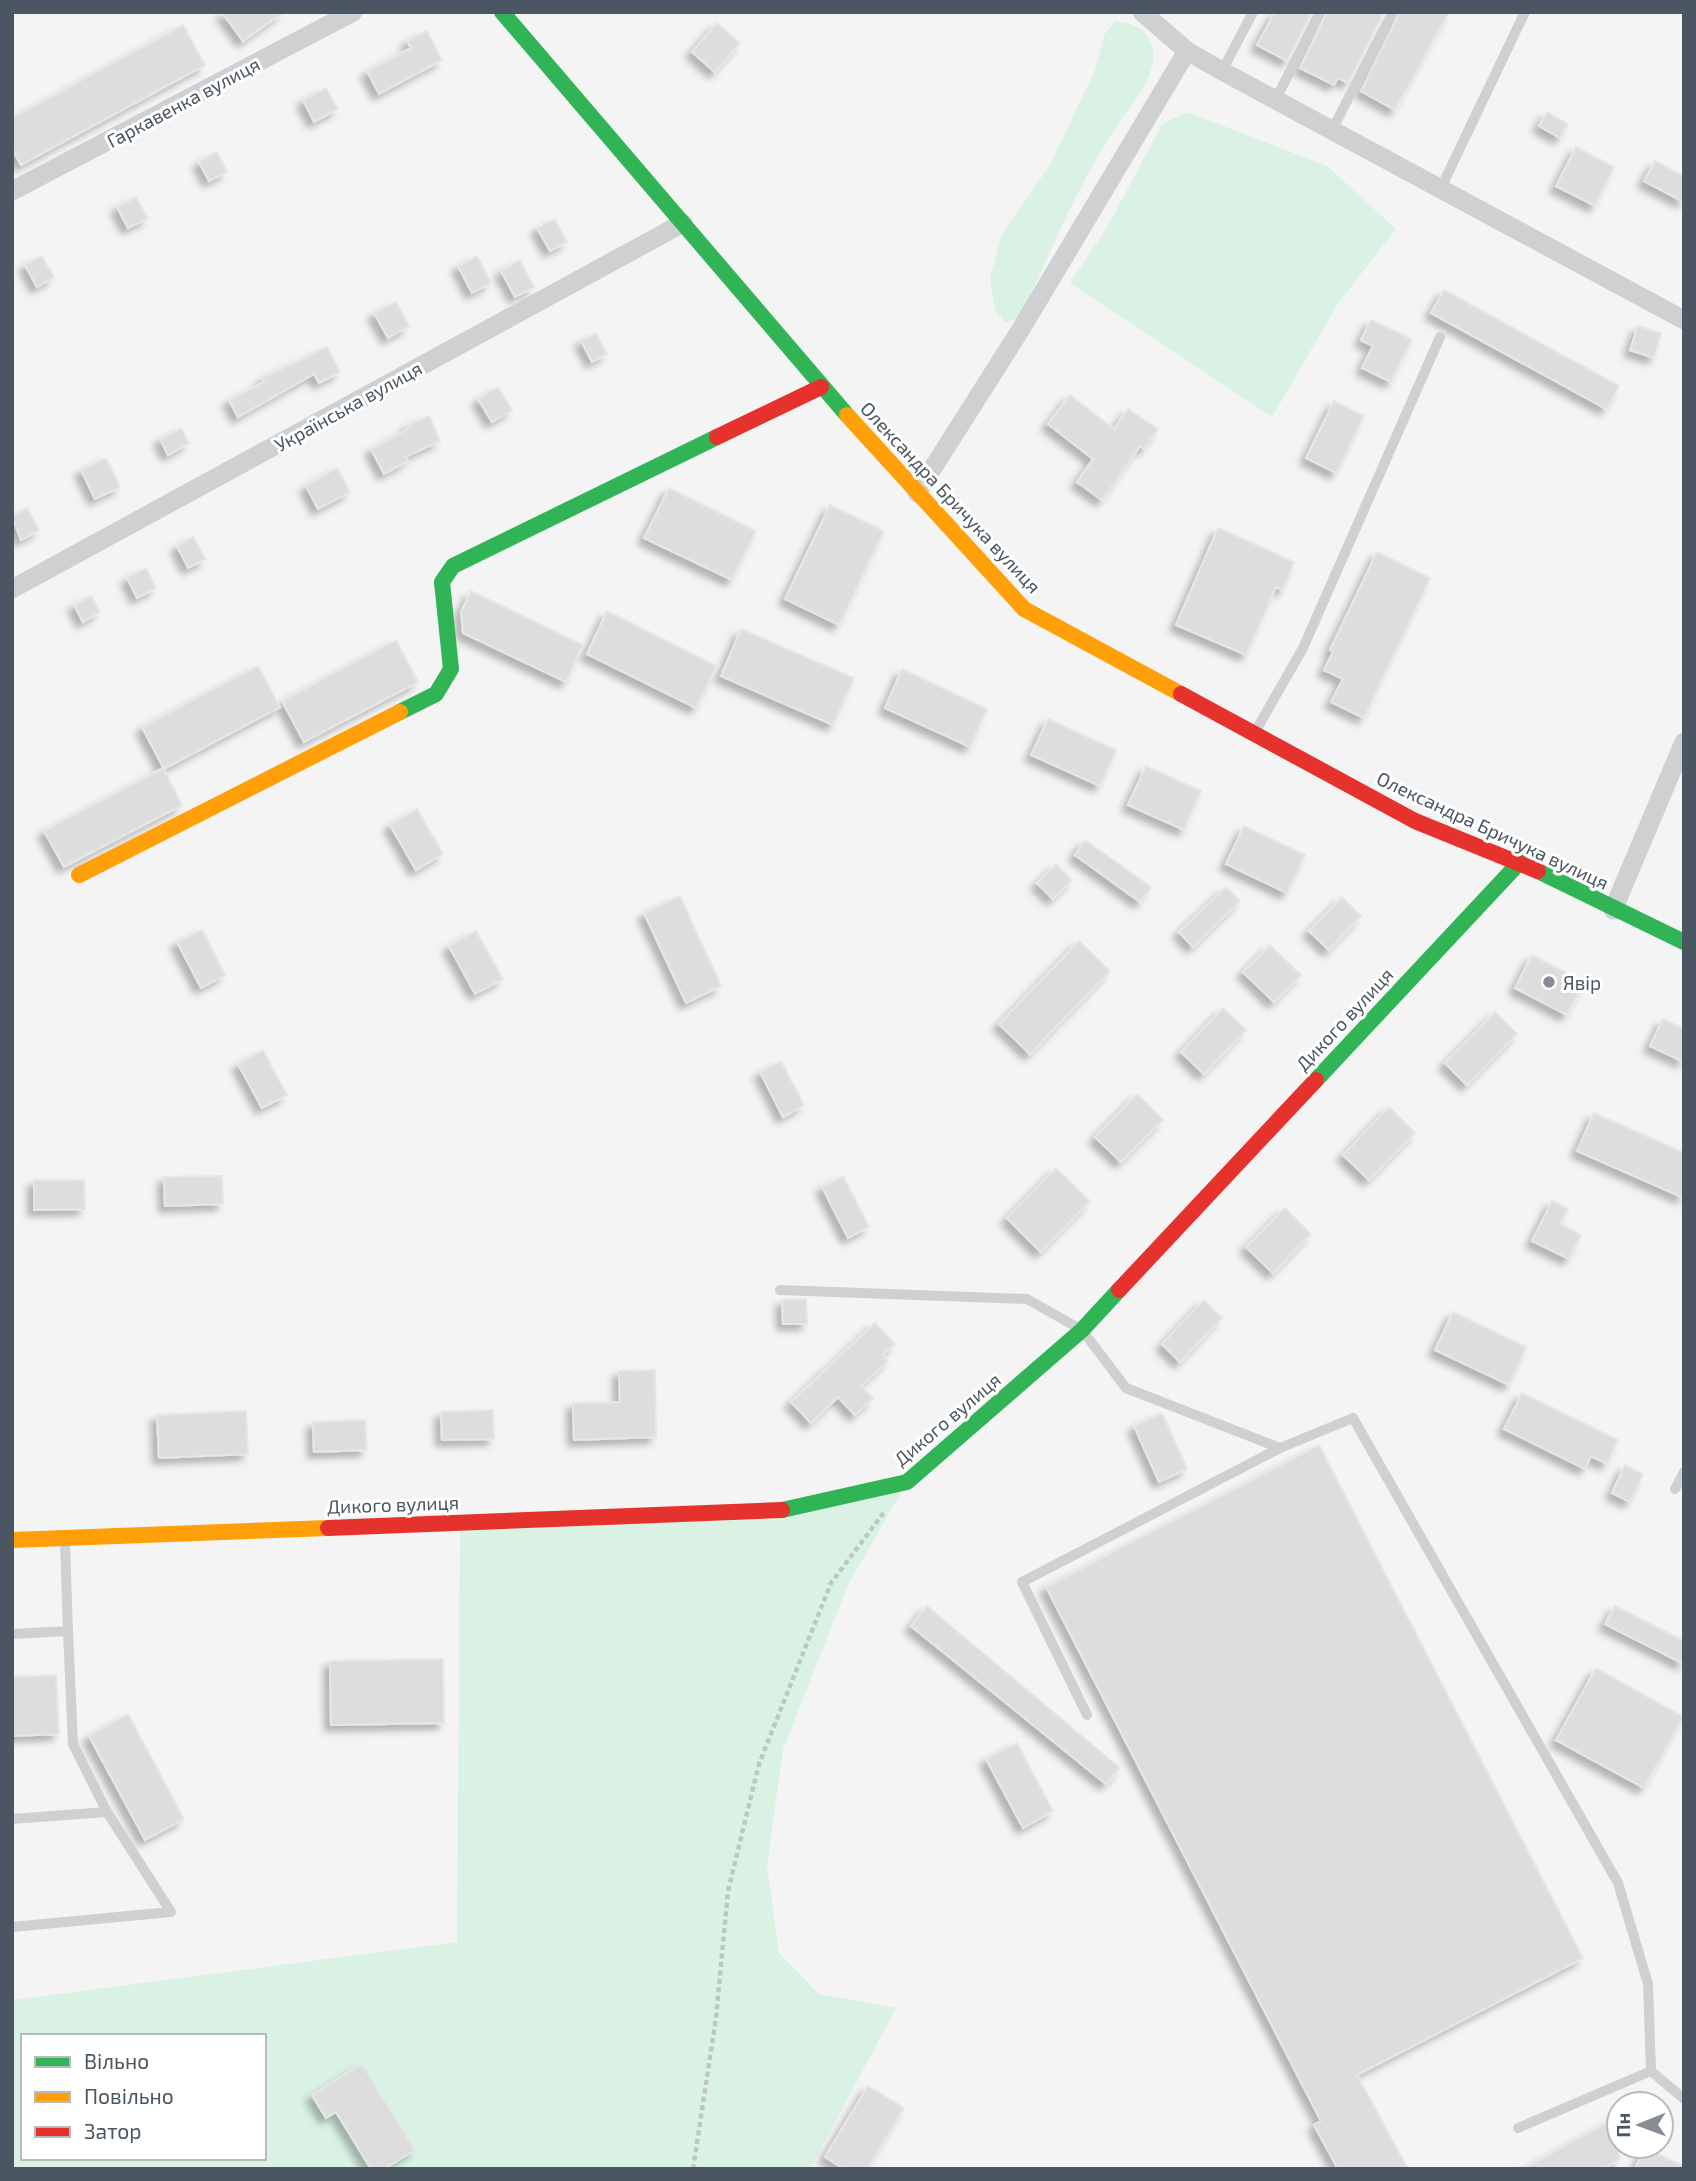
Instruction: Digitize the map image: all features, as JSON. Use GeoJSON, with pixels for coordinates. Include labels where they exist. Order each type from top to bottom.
{"type":"FeatureCollection","features":[{"type":"Feature","properties":{"kind":"street","name":"Гаркавенка вулиця"},"geometry":{"type":"LineString","coordinates":[[12,191],[353,12]]}},
{"type":"Feature","properties":{"kind":"street","name":"Олександра Бричука вулиця"},"geometry":{"type":"LineString","coordinates":[[502,12],[821,387],[1024,608],[1415,821],[1520,862],[1684,942]]}},
{"type":"Feature","properties":{"kind":"street"},"geometry":{"type":"LineString","coordinates":[[1142,12],[1187,51],[1222,71],[1333,128],[1440,191],[1684,320]]}},
{"type":"Feature","properties":{"kind":"street"},"geometry":{"type":"LineString","coordinates":[[917,493],[1021,329],[1187,51]]}},
{"type":"Feature","properties":{"kind":"street","name":"Українська вулиця"},"geometry":{"type":"LineString","coordinates":[[12,589],[683,223]]}},
{"type":"Feature","properties":{"kind":"street"},"geometry":{"type":"LineString","coordinates":[[79,875],[436,694],[451,669],[442,582],[453,566],[821,387]]}},
{"type":"Feature","properties":{"kind":"street"},"geometry":{"type":"LineString","coordinates":[[1614,910],[1684,742]]}},
{"type":"Feature","properties":{"kind":"street","name":"Дикого вулиця"},"geometry":{"type":"LineString","coordinates":[[12,1540],[792,1510],[907,1482],[1082,1330],[1520,862]]}},
{"type":"Feature","properties":{"kind":"lane"},"geometry":{"type":"LineString","coordinates":[[1222,71],[1253,12]]}},
{"type":"Feature","properties":{"kind":"lane"},"geometry":{"type":"LineString","coordinates":[[1276,99],[1320,12]]}},
{"type":"Feature","properties":{"kind":"lane"},"geometry":{"type":"LineString","coordinates":[[1333,128],[1393,12]]}},
{"type":"Feature","properties":{"kind":"lane"},"geometry":{"type":"LineString","coordinates":[[1440,191],[1525,12]]}},
{"type":"Feature","properties":{"kind":"lane"},"geometry":{"type":"LineString","coordinates":[[1255,733],[1303,648],[1440,337]]}},
{"type":"Feature","properties":{"kind":"lane"},"geometry":{"type":"LineString","coordinates":[[780,1290],[1027,1299],[1082,1330],[1126,1388],[1280,1448]]}},
{"type":"Feature","properties":{"kind":"lane"},"geometry":{"type":"LineString","coordinates":[[1087,1716],[1022,1582],[1280,1448],[1353,1418],[1618,1883],[1647,1984],[1651,2071],[1684,2099]]}},
{"type":"Feature","properties":{"kind":"lane"},"geometry":{"type":"LineString","coordinates":[[1675,1489],[1684,1472]]}},
{"type":"Feature","properties":{"kind":"lane"},"geometry":{"type":"LineString","coordinates":[[12,1927],[171,1912],[107,1812],[73,1744],[65,1538]]}},
{"type":"Feature","properties":{"kind":"lane"},"geometry":{"type":"LineString","coordinates":[[12,1634],[68,1631]]}},
{"type":"Feature","properties":{"kind":"lane"},"geometry":{"type":"LineString","coordinates":[[12,1819],[107,1812]]}},
{"type":"Feature","properties":{"kind":"lane"},"geometry":{"type":"LineString","coordinates":[[1518,2128],[1651,2071]]}},
{"type":"Feature","properties":{"kind":"path"},"geometry":{"type":"LineString","coordinates":[[693,2169],[716,2018],[728,1891],[759,1764],[831,1583],[907,1482]]}},
{"type":"Feature","properties":{"kind":"green space"},"geometry":{"type":"Polygon","coordinates":[[[1115,21],[1127,23],[1147,35],[1152,46],[1152,67],[1137,97],[1091,169],[1021,316],[1006,323],[995,310],[990,278],[1002,234],[1050,165],[1095,70],[1104,35],[1115,21]]]}},
{"type":"Feature","properties":{"kind":"green space"},"geometry":{"type":"Polygon","coordinates":[[[1187,112],[1327,166],[1396,229],[1339,302],[1272,417],[1070,283],[1109,224],[1162,124],[1187,112]]]}},
{"type":"Feature","properties":{"kind":"green space"},"geometry":{"type":"Polygon","coordinates":[[[907,1482],[848,1585],[783,1750],[767,1866],[779,1953],[819,1994],[896,2008],[810,2169],[12,2169],[12,2000],[457,1942],[460,1523],[792,1510],[907,1482]]]}},
{"type":"Feature","properties":{"kind":"building"},"geometry":{"type":"Polygon","coordinates":[[[222,12],[284,12],[243,41],[222,12]]]}},
{"type":"Feature","properties":{"kind":"building"},"geometry":{"type":"Polygon","coordinates":[[[1275,12],[1312,12],[1287,61],[1257,45],[1275,12]]]}},
{"type":"Feature","properties":{"kind":"building"},"geometry":{"type":"Polygon","coordinates":[[[1327,12],[1384,12],[1348,83],[1338,78],[1334,85],[1300,68],[1327,12]]]}},
{"type":"Feature","properties":{"kind":"building"},"geometry":{"type":"Polygon","coordinates":[[[1400,12],[1449,12],[1395,110],[1361,91],[1400,12]]]}},
{"type":"Feature","properties":{"kind":"building"},"geometry":{"type":"Polygon","coordinates":[[[717,23],[740,43],[715,72],[692,52],[717,23]]]}},
{"type":"Feature","properties":{"kind":"building"},"geometry":{"type":"Polygon","coordinates":[[[183,25],[205,65],[21,165],[12,149],[12,118],[183,25]]]}},
{"type":"Feature","properties":{"kind":"building"},"geometry":{"type":"Polygon","coordinates":[[[427,31],[442,60],[379,94],[367,71],[411,48],[407,41],[427,31]]]}},
{"type":"Feature","properties":{"kind":"building"},"geometry":{"type":"Polygon","coordinates":[[[326,88],[338,109],[314,122],[303,100],[326,88]]]}},
{"type":"Feature","properties":{"kind":"building"},"geometry":{"type":"Polygon","coordinates":[[[1547,112],[1568,124],[1560,138],[1539,126],[1547,112]]]}},
{"type":"Feature","properties":{"kind":"building"},"geometry":{"type":"Polygon","coordinates":[[[1576,147],[1614,167],[1595,206],[1556,186],[1576,147]]]}},
{"type":"Feature","properties":{"kind":"building"},"geometry":{"type":"Polygon","coordinates":[[[217,152],[227,172],[209,181],[199,162],[217,152]]]}},
{"type":"Feature","properties":{"kind":"building"},"geometry":{"type":"Polygon","coordinates":[[[1655,161],[1684,176],[1684,202],[1644,181],[1655,161]]]}},
{"type":"Feature","properties":{"kind":"building"},"geometry":{"type":"Polygon","coordinates":[[[136,197],[148,218],[128,228],[117,207],[136,197]]]}},
{"type":"Feature","properties":{"kind":"building"},"geometry":{"type":"Polygon","coordinates":[[[555,219],[567,242],[550,251],[537,228],[555,219]]]}},
{"type":"Feature","properties":{"kind":"building"},"geometry":{"type":"Polygon","coordinates":[[[42,256],[54,277],[37,287],[25,265],[42,256]]]}},
{"type":"Feature","properties":{"kind":"building"},"geometry":{"type":"Polygon","coordinates":[[[477,256],[491,283],[472,293],[458,266],[477,256]]]}},
{"type":"Feature","properties":{"kind":"building"},"geometry":{"type":"Polygon","coordinates":[[[520,260],[534,287],[515,297],[501,271],[520,260]]]}},
{"type":"Feature","properties":{"kind":"building"},"geometry":{"type":"Polygon","coordinates":[[[1444,290],[1619,386],[1606,409],[1431,313],[1444,290]]]}},
{"type":"Feature","properties":{"kind":"building"},"geometry":{"type":"Polygon","coordinates":[[[396,302],[409,326],[388,338],[374,313],[396,302]]]}},
{"type":"Feature","properties":{"kind":"building"},"geometry":{"type":"Polygon","coordinates":[[[1371,320],[1412,339],[1391,382],[1362,368],[1373,346],[1361,340],[1371,320]]]}},
{"type":"Feature","properties":{"kind":"building"},"geometry":{"type":"Polygon","coordinates":[[[1638,326],[1661,333],[1654,358],[1630,350],[1638,326]]]}},
{"type":"Feature","properties":{"kind":"building"},"geometry":{"type":"Polygon","coordinates":[[[596,333],[607,354],[592,362],[581,341],[596,333]]]}},
{"type":"Feature","properties":{"kind":"building"},"geometry":{"type":"Polygon","coordinates":[[[327,347],[340,372],[319,383],[314,374],[238,417],[229,400],[264,382],[262,378],[327,347]]]}},
{"type":"Feature","properties":{"kind":"building"},"geometry":{"type":"Polygon","coordinates":[[[498,387],[512,410],[492,422],[478,399],[498,387]]]}},
{"type":"Feature","properties":{"kind":"building"},"geometry":{"type":"Polygon","coordinates":[[[1070,395],[1114,429],[1128,409],[1158,429],[1144,449],[1140,446],[1102,500],[1077,482],[1093,459],[1048,424],[1070,395]]]}},
{"type":"Feature","properties":{"kind":"building"},"geometry":{"type":"Polygon","coordinates":[[[1334,401],[1364,416],[1336,473],[1306,458],[1334,401]]]}},
{"type":"Feature","properties":{"kind":"building"},"geometry":{"type":"Polygon","coordinates":[[[429,416],[440,441],[405,457],[408,461],[384,474],[371,449],[408,429],[406,426],[429,416]]]}},
{"type":"Feature","properties":{"kind":"building"},"geometry":{"type":"Polygon","coordinates":[[[181,428],[189,443],[168,455],[160,439],[181,428]]]}},
{"type":"Feature","properties":{"kind":"building"},"geometry":{"type":"Polygon","coordinates":[[[106,458],[120,487],[95,499],[81,470],[106,458]]]}},
{"type":"Feature","properties":{"kind":"building"},"geometry":{"type":"Polygon","coordinates":[[[337,468],[350,492],[318,509],[306,486],[337,468]]]}},
{"type":"Feature","properties":{"kind":"building"},"geometry":{"type":"Polygon","coordinates":[[[669,488],[756,531],[732,580],[644,538],[669,488]]]}},
{"type":"Feature","properties":{"kind":"building"},"geometry":{"type":"Polygon","coordinates":[[[830,505],[884,531],[839,625],[785,599],[830,505]]]}},
{"type":"Feature","properties":{"kind":"building"},"geometry":{"type":"Polygon","coordinates":[[[27,508],[39,530],[21,540],[12,516],[27,508]]]}},
{"type":"Feature","properties":{"kind":"building"},"geometry":{"type":"Polygon","coordinates":[[[1218,528],[1294,562],[1283,590],[1276,587],[1246,655],[1176,625],[1218,528]]]}},
{"type":"Feature","properties":{"kind":"building"},"geometry":{"type":"Polygon","coordinates":[[[193,537],[206,559],[188,568],[177,546],[193,537]]]}},
{"type":"Feature","properties":{"kind":"building"},"geometry":{"type":"Polygon","coordinates":[[[1377,552],[1430,578],[1364,718],[1331,702],[1343,679],[1324,670],[1333,652],[1330,650],[1377,552]]]}},
{"type":"Feature","properties":{"kind":"building"},"geometry":{"type":"Polygon","coordinates":[[[146,568],[156,588],[137,598],[127,578],[146,568]]]}},
{"type":"Feature","properties":{"kind":"building"},"geometry":{"type":"Polygon","coordinates":[[[471,591],[583,645],[566,682],[463,633],[461,612],[471,591]]]}},
{"type":"Feature","properties":{"kind":"building"},"geometry":{"type":"Polygon","coordinates":[[[91,596],[100,612],[83,622],[74,605],[91,596]]]}},
{"type":"Feature","properties":{"kind":"building"},"geometry":{"type":"Polygon","coordinates":[[[607,611],[717,666],[696,708],[587,654],[607,611]]]}},
{"type":"Feature","properties":{"kind":"building"},"geometry":{"type":"Polygon","coordinates":[[[741,629],[854,678],[833,725],[721,676],[741,629]]]}},
{"type":"Feature","properties":{"kind":"building"},"geometry":{"type":"Polygon","coordinates":[[[396,640],[418,682],[304,742],[282,701],[396,640]]]}},
{"type":"Feature","properties":{"kind":"building"},"geometry":{"type":"Polygon","coordinates":[[[258,666],[280,707],[164,769],[142,727],[258,666]]]}},
{"type":"Feature","properties":{"kind":"building"},"geometry":{"type":"Polygon","coordinates":[[[902,669],[987,709],[970,747],[885,708],[902,669]]]}},
{"type":"Feature","properties":{"kind":"building"},"geometry":{"type":"Polygon","coordinates":[[[1048,719],[1116,750],[1100,786],[1031,755],[1048,719]]]}},
{"type":"Feature","properties":{"kind":"building"},"geometry":{"type":"Polygon","coordinates":[[[1146,766],[1201,791],[1184,830],[1128,805],[1146,766]]]}},
{"type":"Feature","properties":{"kind":"building"},"geometry":{"type":"Polygon","coordinates":[[[163,768],[182,805],[64,867],[44,831],[163,768]]]}},
{"type":"Feature","properties":{"kind":"building"},"geometry":{"type":"Polygon","coordinates":[[[417,809],[443,854],[416,870],[390,825],[417,809]]]}},
{"type":"Feature","properties":{"kind":"building"},"geometry":{"type":"Polygon","coordinates":[[[1244,826],[1305,855],[1287,893],[1226,864],[1244,826]]]}},
{"type":"Feature","properties":{"kind":"building"},"geometry":{"type":"Polygon","coordinates":[[[1085,840],[1151,887],[1140,902],[1075,855],[1085,840]]]}},
{"type":"Feature","properties":{"kind":"building"},"geometry":{"type":"Polygon","coordinates":[[[1056,864],[1072,880],[1053,899],[1037,883],[1056,864]]]}},
{"type":"Feature","properties":{"kind":"building"},"geometry":{"type":"Polygon","coordinates":[[[1226,887],[1240,901],[1193,947],[1179,932],[1226,887]]]}},
{"type":"Feature","properties":{"kind":"building"},"geometry":{"type":"Polygon","coordinates":[[[680,896],[721,986],[686,1003],[644,913],[680,896]]]}},
{"type":"Feature","properties":{"kind":"building"},"geometry":{"type":"Polygon","coordinates":[[[1342,897],[1361,916],[1329,950],[1309,931],[1342,897]]]}},
{"type":"Feature","properties":{"kind":"building"},"geometry":{"type":"Polygon","coordinates":[[[202,930],[225,975],[201,988],[177,942],[202,930]]]}},
{"type":"Feature","properties":{"kind":"building"},"geometry":{"type":"Polygon","coordinates":[[[476,931],[503,979],[475,994],[449,946],[476,931]]]}},
{"type":"Feature","properties":{"kind":"building"},"geometry":{"type":"Polygon","coordinates":[[[1079,941],[1110,971],[1030,1054],[999,1024],[1079,941]]]}},
{"type":"Feature","properties":{"kind":"building"},"geometry":{"type":"Polygon","coordinates":[[[1270,945],[1301,975],[1274,1002],[1243,972],[1270,945]]]}},
{"type":"Feature","properties":{"kind":"building"},"geometry":{"type":"Polygon","coordinates":[[[1532,955],[1584,982],[1567,1015],[1515,988],[1532,955]]]}},
{"type":"Feature","properties":{"kind":"building"},"geometry":{"type":"Polygon","coordinates":[[[1223,1008],[1246,1030],[1204,1074],[1181,1052],[1223,1008]]]}},
{"type":"Feature","properties":{"kind":"building"},"geometry":{"type":"Polygon","coordinates":[[[1495,1012],[1517,1034],[1467,1085],[1445,1063],[1495,1012]]]}},
{"type":"Feature","properties":{"kind":"building"},"geometry":{"type":"Polygon","coordinates":[[[1663,1019],[1684,1029],[1684,1062],[1650,1046],[1663,1019]]]}},
{"type":"Feature","properties":{"kind":"building"},"geometry":{"type":"Polygon","coordinates":[[[263,1050],[287,1095],[262,1108],[238,1064],[263,1050]]]}},
{"type":"Feature","properties":{"kind":"building"},"geometry":{"type":"Polygon","coordinates":[[[781,1061],[804,1105],[783,1117],[760,1072],[781,1061]]]}},
{"type":"Feature","properties":{"kind":"building"},"geometry":{"type":"Polygon","coordinates":[[[1137,1094],[1163,1120],[1121,1162],[1095,1137],[1137,1094]]]}},
{"type":"Feature","properties":{"kind":"building"},"geometry":{"type":"Polygon","coordinates":[[[1389,1107],[1415,1133],[1369,1180],[1343,1155],[1389,1107]]]}},
{"type":"Feature","properties":{"kind":"building"},"geometry":{"type":"Polygon","coordinates":[[[1594,1113],[1684,1153],[1684,1198],[1577,1151],[1594,1113]]]}},
{"type":"Feature","properties":{"kind":"building"},"geometry":{"type":"Polygon","coordinates":[[[1056,1168],[1090,1201],[1041,1252],[1007,1218],[1056,1168]]]}},
{"type":"Feature","properties":{"kind":"building"},"geometry":{"type":"Polygon","coordinates":[[[222,1176],[223,1204],[165,1206],[164,1177],[222,1176]]]}},
{"type":"Feature","properties":{"kind":"building"},"geometry":{"type":"Polygon","coordinates":[[[843,1176],[869,1227],[848,1238],[822,1187],[843,1176]]]}},
{"type":"Feature","properties":{"kind":"building"},"geometry":{"type":"Polygon","coordinates":[[[34,1180],[84,1180],[85,1209],[34,1210],[34,1180]]]}},
{"type":"Feature","properties":{"kind":"building"},"geometry":{"type":"Polygon","coordinates":[[[1552,1201],[1568,1209],[1560,1224],[1581,1235],[1569,1259],[1532,1241],[1552,1201]]]}},
{"type":"Feature","properties":{"kind":"building"},"geometry":{"type":"Polygon","coordinates":[[[1285,1208],[1311,1234],[1273,1273],[1246,1247],[1285,1208]]]}},
{"type":"Feature","properties":{"kind":"building"},"geometry":{"type":"Polygon","coordinates":[[[806,1299],[807,1324],[783,1324],[782,1300],[806,1299]]]}},
{"type":"Feature","properties":{"kind":"building"},"geometry":{"type":"Polygon","coordinates":[[[1204,1300],[1222,1318],[1180,1362],[1162,1344],[1204,1300]]]}},
{"type":"Feature","properties":{"kind":"building"},"geometry":{"type":"Polygon","coordinates":[[[1453,1312],[1526,1347],[1509,1385],[1435,1350],[1453,1312]]]}},
{"type":"Feature","properties":{"kind":"building"},"geometry":{"type":"Polygon","coordinates":[[[875,1323],[895,1344],[882,1355],[888,1361],[861,1386],[873,1398],[855,1415],[838,1397],[811,1423],[791,1402],[875,1323]]]}},
{"type":"Feature","properties":{"kind":"building"},"geometry":{"type":"Polygon","coordinates":[[[655,1370],[656,1437],[574,1440],[573,1403],[620,1402],[619,1371],[655,1370]]]}},
{"type":"Feature","properties":{"kind":"building"},"geometry":{"type":"Polygon","coordinates":[[[1522,1393],[1618,1440],[1607,1464],[1591,1456],[1585,1469],[1504,1429],[1522,1393]]]}},
{"type":"Feature","properties":{"kind":"building"},"geometry":{"type":"Polygon","coordinates":[[[493,1410],[494,1439],[442,1440],[441,1412],[493,1410]]]}},
{"type":"Feature","properties":{"kind":"building"},"geometry":{"type":"Polygon","coordinates":[[[246,1411],[248,1454],[159,1458],[157,1415],[246,1411]]]}},
{"type":"Feature","properties":{"kind":"building"},"geometry":{"type":"Polygon","coordinates":[[[1162,1413],[1187,1469],[1159,1482],[1134,1426],[1162,1413]]]}},
{"type":"Feature","properties":{"kind":"building"},"geometry":{"type":"Polygon","coordinates":[[[365,1420],[367,1450],[314,1452],[313,1422],[365,1420]]]}},
{"type":"Feature","properties":{"kind":"building"},"geometry":{"type":"Polygon","coordinates":[[[1319,1445],[1583,1958],[1357,2075],[1408,2169],[1338,2169],[1314,2125],[1321,2121],[1046,1587],[1319,1445]]]}},
{"type":"Feature","properties":{"kind":"building"},"geometry":{"type":"Polygon","coordinates":[[[1625,1465],[1643,1474],[1630,1502],[1612,1493],[1625,1465]]]}},
{"type":"Feature","properties":{"kind":"building"},"geometry":{"type":"Polygon","coordinates":[[[927,1606],[1120,1768],[1106,1784],[911,1626],[927,1606]]]}},
{"type":"Feature","properties":{"kind":"building"},"geometry":{"type":"Polygon","coordinates":[[[1615,1606],[1684,1641],[1684,1664],[1605,1624],[1615,1606]]]}},
{"type":"Feature","properties":{"kind":"building"},"geometry":{"type":"Polygon","coordinates":[[[443,1659],[444,1723],[331,1725],[330,1661],[443,1659]]]}},
{"type":"Feature","properties":{"kind":"building"},"geometry":{"type":"Polygon","coordinates":[[[1596,1668],[1683,1717],[1644,1788],[1556,1740],[1596,1668]]]}},
{"type":"Feature","properties":{"kind":"building"},"geometry":{"type":"Polygon","coordinates":[[[56,1675],[59,1734],[12,1736],[12,1677],[56,1675]]]}},
{"type":"Feature","properties":{"kind":"building"},"geometry":{"type":"Polygon","coordinates":[[[128,1714],[184,1819],[145,1840],[89,1736],[128,1714]]]}},
{"type":"Feature","properties":{"kind":"building"},"geometry":{"type":"Polygon","coordinates":[[[1017,1743],[1053,1811],[1023,1828],[986,1759],[1017,1743]]]}},
{"type":"Feature","properties":{"kind":"building"},"geometry":{"type":"Polygon","coordinates":[[[362,2064],[415,2150],[384,2169],[371,2169],[336,2112],[326,2118],[312,2095],[362,2064]]]}},
{"type":"Feature","properties":{"kind":"building"},"geometry":{"type":"Polygon","coordinates":[[[868,2086],[904,2108],[867,2169],[844,2169],[825,2157],[868,2086]]]}},
{"type":"Feature","properties":{"kind":"building"},"geometry":{"type":"Polygon","coordinates":[[[1605,2124],[1605,2160],[1619,2160],[1603,2169],[1523,2169],[1605,2124]]]}},
{"type":"Feature","properties":{"kind":"building"},"geometry":{"type":"Polygon","coordinates":[[[1639,2160],[1671,2160],[1684,2166],[1684,2169],[1635,2169],[1639,2160]]]}},
{"type":"Feature","properties":{"kind":"traffic: fast"},"geometry":{"type":"LineString","coordinates":[[502,12],[847,415]]}},
{"type":"Feature","properties":{"kind":"traffic: fast"},"geometry":{"type":"LineString","coordinates":[[400,712],[436,694],[451,669],[442,582],[453,566],[717,437]]}},
{"type":"Feature","properties":{"kind":"traffic: fast"},"geometry":{"type":"LineString","coordinates":[[1316,1080],[1520,862]]}},
{"type":"Feature","properties":{"kind":"traffic: fast"},"geometry":{"type":"LineString","coordinates":[[1538,871],[1684,942]]}},
{"type":"Feature","properties":{"kind":"traffic: fast"},"geometry":{"type":"LineString","coordinates":[[782,1510],[907,1482],[1082,1330],[1119,1290]]}},
{"type":"Feature","properties":{"kind":"traffic: slow"},"geometry":{"type":"LineString","coordinates":[[847,415],[1024,609],[1181,694]]}},
{"type":"Feature","properties":{"kind":"traffic: slow"},"geometry":{"type":"LineString","coordinates":[[79,875],[400,712]]}},
{"type":"Feature","properties":{"kind":"traffic: slow"},"geometry":{"type":"LineString","coordinates":[[12,1540],[328,1528]]}},
{"type":"Feature","properties":{"kind":"traffic: jam"},"geometry":{"type":"LineString","coordinates":[[717,437],[821,387]]}},
{"type":"Feature","properties":{"kind":"traffic: jam"},"geometry":{"type":"LineString","coordinates":[[1181,694],[1415,821],[1538,871]]}},
{"type":"Feature","properties":{"kind":"traffic: jam"},"geometry":{"type":"LineString","coordinates":[[1119,1290],[1316,1080]]}},
{"type":"Feature","properties":{"kind":"traffic: jam"},"geometry":{"type":"LineString","coordinates":[[328,1528],[782,1510]]}},
{"type":"Feature","properties":{"kind":"place","name":"Явiр"},"geometry":{"type":"Point","coordinates":[1549,982]}}]}
